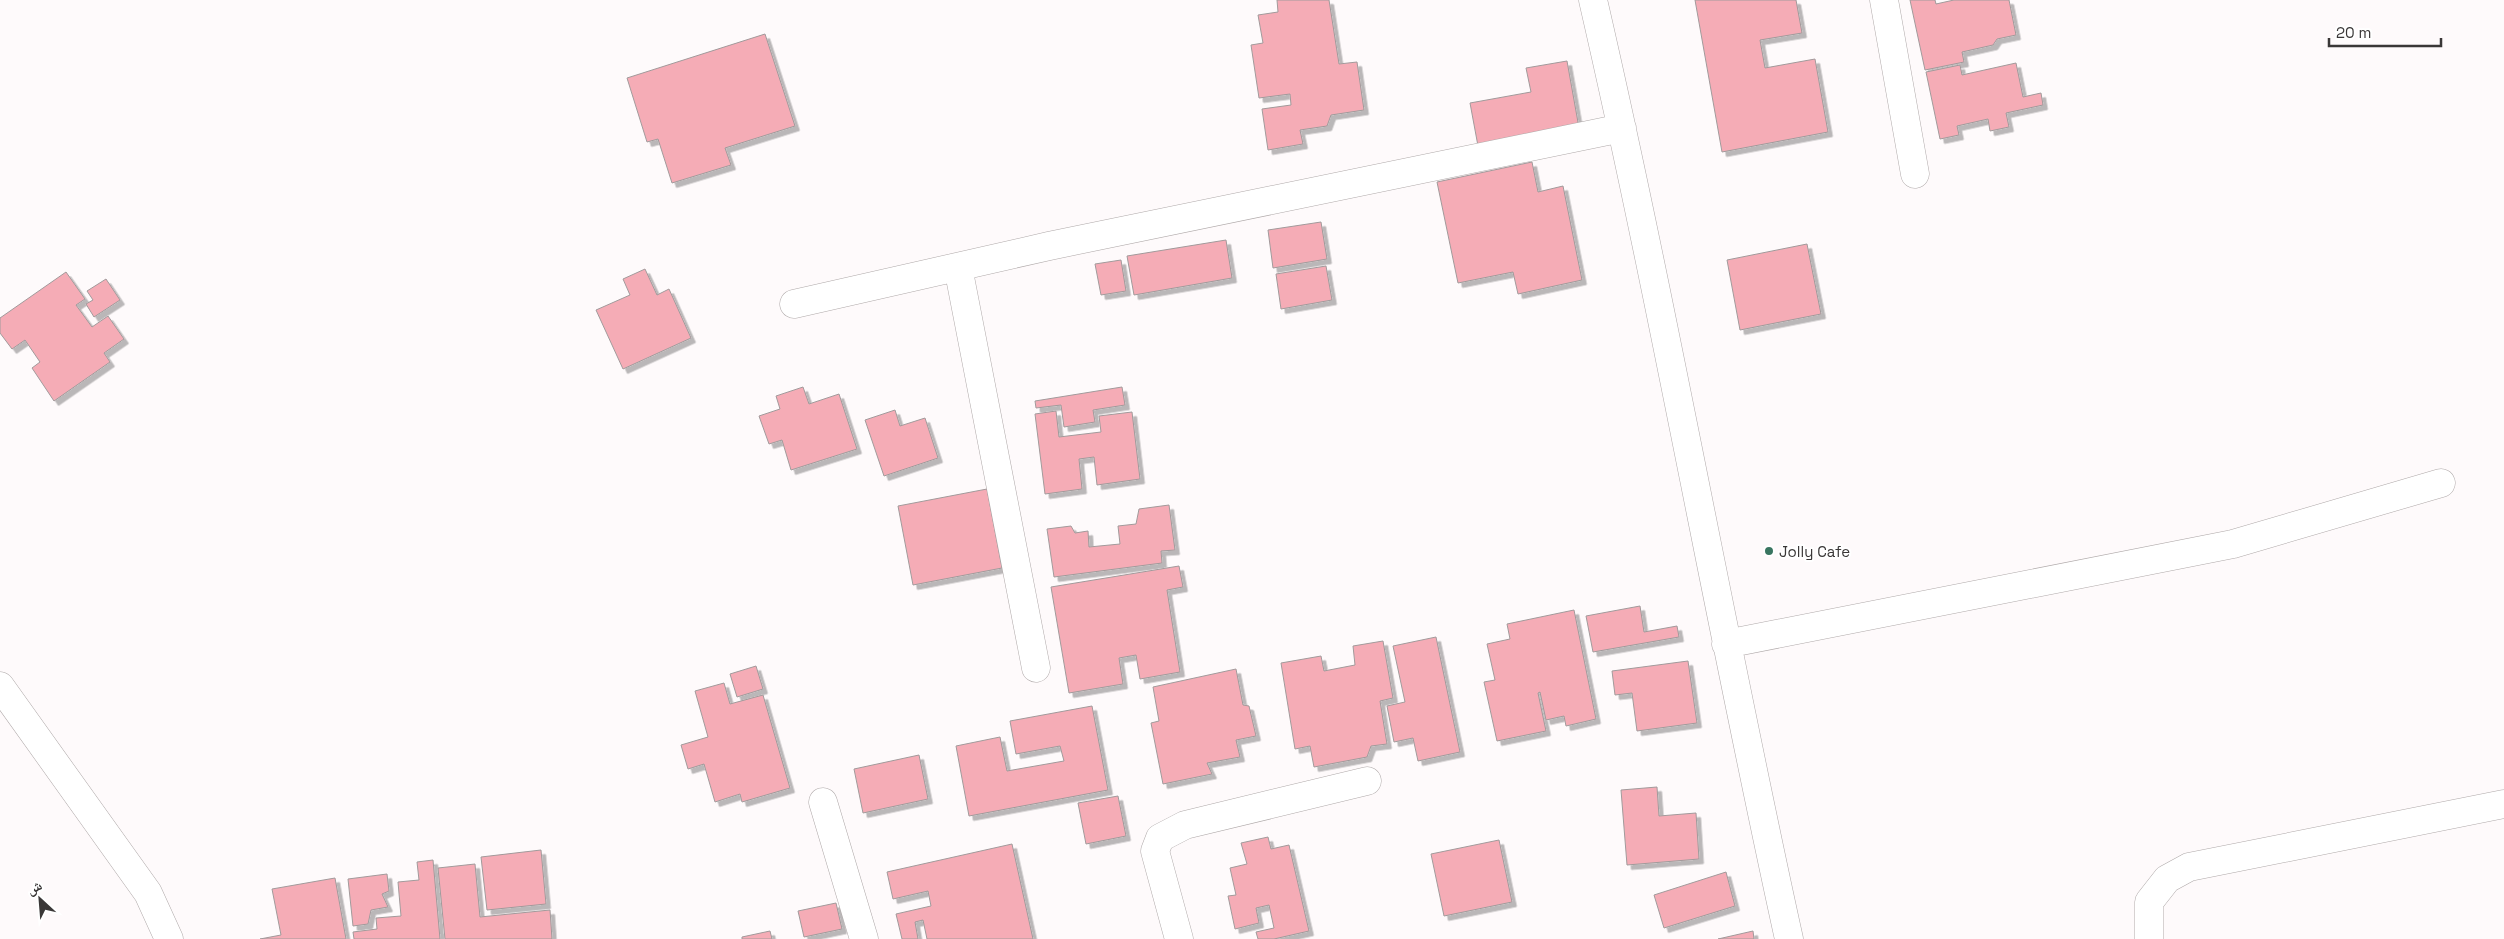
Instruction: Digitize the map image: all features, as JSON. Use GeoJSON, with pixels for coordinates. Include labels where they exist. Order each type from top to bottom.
{"type":"FeatureCollection","features":[{"type":"Feature","properties":{"kind":"street"},"geometry":{"type":"LineString","coordinates":[[1593,0],[1622,128],[1726,644],[1789,939]]}},
{"type":"Feature","properties":{"kind":"street"},"geometry":{"type":"LineString","coordinates":[[1884,0],[1915,174]]}},
{"type":"Feature","properties":{"kind":"street"},"geometry":{"type":"LineString","coordinates":[[794,304],[1049,246],[1622,128]]}},
{"type":"Feature","properties":{"kind":"street"},"geometry":{"type":"LineString","coordinates":[[958,267],[1036,668]]}},
{"type":"Feature","properties":{"kind":"street"},"geometry":{"type":"LineString","coordinates":[[1726,644],[2233,544],[2441,483]]}},
{"type":"Feature","properties":{"kind":"street"},"geometry":{"type":"LineString","coordinates":[[0,686],[148,893],[169,939]]}},
{"type":"Feature","properties":{"kind":"street"},"geometry":{"type":"LineString","coordinates":[[1179,939],[1155,851],[1160,838],[1185,825],[1367,781]]}},
{"type":"Feature","properties":{"kind":"street"},"geometry":{"type":"LineString","coordinates":[[823,802],[864,939]]}},
{"type":"Feature","properties":{"kind":"street"},"geometry":{"type":"LineString","coordinates":[[2149,939],[2149,902],[2168,879],[2189,867],[2504,804]]}},
{"type":"Feature","properties":{"kind":"building"},"geometry":{"type":"Polygon","coordinates":[[[1277,0],[1329,0],[1339,64],[1357,62],[1364,110],[1331,115],[1327,126],[1300,130],[1303,144],[1268,150],[1262,109],[1291,105],[1290,94],[1259,98],[1251,45],[1263,43],[1258,15],[1278,12],[1277,0]]]}},
{"type":"Feature","properties":{"kind":"building"},"geometry":{"type":"Polygon","coordinates":[[[1695,0],[1796,0],[1802,33],[1760,40],[1765,68],[1815,59],[1828,132],[1722,152],[1695,0]]]}},
{"type":"Feature","properties":{"kind":"building"},"geometry":{"type":"Polygon","coordinates":[[[1910,0],[1935,0],[1936,4],[1954,0],[2009,0],[2016,35],[1997,39],[1993,45],[1962,52],[1964,62],[1925,70],[1910,0]]]}},
{"type":"Feature","properties":{"kind":"building"},"geometry":{"type":"Polygon","coordinates":[[[765,34],[795,126],[725,148],[731,165],[672,183],[658,139],[647,142],[627,78],[765,34]]]}},
{"type":"Feature","properties":{"kind":"building"},"geometry":{"type":"Polygon","coordinates":[[[1567,61],[1579,128],[1478,146],[1470,103],[1531,92],[1526,68],[1567,61]]]}},
{"type":"Feature","properties":{"kind":"building"},"geometry":{"type":"Polygon","coordinates":[[[2016,63],[2023,97],[2041,93],[2043,105],[2006,113],[2009,127],[1990,131],[1988,119],[1957,126],[1959,135],[1940,139],[1926,72],[1960,65],[1962,75],[2016,63]]]}},
{"type":"Feature","properties":{"kind":"building"},"geometry":{"type":"Polygon","coordinates":[[[1532,162],[1538,192],[1563,186],[1582,280],[1518,294],[1513,272],[1458,283],[1437,182],[1532,162]]]}},
{"type":"Feature","properties":{"kind":"building"},"geometry":{"type":"Polygon","coordinates":[[[1321,222],[1327,259],[1273,268],[1268,230],[1321,222]]]}},
{"type":"Feature","properties":{"kind":"building"},"geometry":{"type":"Polygon","coordinates":[[[1226,240],[1232,278],[1134,295],[1127,256],[1226,240]]]}},
{"type":"Feature","properties":{"kind":"building"},"geometry":{"type":"Polygon","coordinates":[[[1807,244],[1821,314],[1740,330],[1727,260],[1807,244]]]}},
{"type":"Feature","properties":{"kind":"building"},"geometry":{"type":"Polygon","coordinates":[[[1121,260],[1126,291],[1101,295],[1095,264],[1121,260]]]}},
{"type":"Feature","properties":{"kind":"building"},"geometry":{"type":"Polygon","coordinates":[[[1326,266],[1332,300],[1281,309],[1276,274],[1326,266]]]}},
{"type":"Feature","properties":{"kind":"building"},"geometry":{"type":"Polygon","coordinates":[[[645,269],[657,295],[669,289],[691,338],[623,369],[596,310],[630,295],[623,279],[645,269]]]}},
{"type":"Feature","properties":{"kind":"building"},"geometry":{"type":"Polygon","coordinates":[[[66,272],[85,299],[76,305],[92,327],[108,316],[124,339],[104,353],[110,362],[54,401],[32,368],[40,362],[25,340],[12,349],[0,333],[0,318],[66,272]]]}},
{"type":"Feature","properties":{"kind":"building"},"geometry":{"type":"Polygon","coordinates":[[[106,279],[120,300],[94,317],[86,304],[93,300],[87,291],[106,279]]]}},
{"type":"Feature","properties":{"kind":"building"},"geometry":{"type":"Polygon","coordinates":[[[803,387],[809,404],[839,394],[857,449],[791,470],[782,440],[769,444],[759,416],[780,409],[776,396],[803,387]]]}},
{"type":"Feature","properties":{"kind":"building"},"geometry":{"type":"Polygon","coordinates":[[[1122,387],[1125,405],[1093,410],[1095,422],[1064,427],[1061,405],[1036,408],[1035,401],[1122,387]]]}},
{"type":"Feature","properties":{"kind":"building"},"geometry":{"type":"Polygon","coordinates":[[[895,410],[900,426],[925,418],[938,458],[884,476],[865,420],[895,410]]]}},
{"type":"Feature","properties":{"kind":"building"},"geometry":{"type":"Polygon","coordinates":[[[1056,411],[1059,437],[1101,432],[1099,416],[1132,412],[1140,479],[1097,485],[1094,457],[1079,459],[1082,489],[1045,494],[1035,414],[1056,411]]]}},
{"type":"Feature","properties":{"kind":"building"},"geometry":{"type":"Polygon","coordinates":[[[987,489],[1002,568],[913,585],[898,506],[987,489]]]}},
{"type":"Feature","properties":{"kind":"building"},"geometry":{"type":"Polygon","coordinates":[[[1169,505],[1175,550],[1161,551],[1162,563],[1054,577],[1047,529],[1071,526],[1075,533],[1088,531],[1089,547],[1120,544],[1118,526],[1136,524],[1139,509],[1169,505]]]}},
{"type":"Feature","properties":{"kind":"building"},"geometry":{"type":"Polygon","coordinates":[[[1179,566],[1183,587],[1167,590],[1180,672],[1140,679],[1136,655],[1119,658],[1123,684],[1069,693],[1051,587],[1179,566]]]}},
{"type":"Feature","properties":{"kind":"building"},"geometry":{"type":"Polygon","coordinates":[[[1640,606],[1644,632],[1677,626],[1679,637],[1593,652],[1586,616],[1640,606]]]}},
{"type":"Feature","properties":{"kind":"building"},"geometry":{"type":"Polygon","coordinates":[[[1574,610],[1596,719],[1566,726],[1564,716],[1546,720],[1540,692],[1538,693],[1546,731],[1497,741],[1484,682],[1495,680],[1487,644],[1510,639],[1507,624],[1574,610]]]}},
{"type":"Feature","properties":{"kind":"building"},"geometry":{"type":"Polygon","coordinates":[[[1436,637],[1460,752],[1418,761],[1413,738],[1394,742],[1387,706],[1405,702],[1393,646],[1436,637]]]}},
{"type":"Feature","properties":{"kind":"building"},"geometry":{"type":"Polygon","coordinates":[[[1383,641],[1393,698],[1380,701],[1387,744],[1371,746],[1367,757],[1314,767],[1310,746],[1295,749],[1281,663],[1321,656],[1324,671],[1355,665],[1353,646],[1383,641]]]}},
{"type":"Feature","properties":{"kind":"building"},"geometry":{"type":"Polygon","coordinates":[[[1688,661],[1697,723],[1637,731],[1632,693],[1615,695],[1612,671],[1688,661]]]}},
{"type":"Feature","properties":{"kind":"building"},"geometry":{"type":"Polygon","coordinates":[[[756,666],[763,689],[737,697],[730,674],[756,666]]]}},
{"type":"Feature","properties":{"kind":"building"},"geometry":{"type":"Polygon","coordinates":[[[1236,669],[1243,705],[1249,706],[1256,736],[1236,740],[1240,757],[1207,763],[1212,774],[1163,784],[1151,723],[1159,721],[1153,687],[1236,669]]]}},
{"type":"Feature","properties":{"kind":"building"},"geometry":{"type":"Polygon","coordinates":[[[724,683],[730,704],[763,695],[790,788],[742,802],[740,794],[715,802],[704,764],[688,769],[681,745],[708,737],[695,691],[724,683]]]}},
{"type":"Feature","properties":{"kind":"building"},"geometry":{"type":"Polygon","coordinates":[[[1092,706],[1108,790],[969,816],[956,746],[1000,737],[1007,771],[1064,761],[1060,746],[1016,754],[1010,721],[1092,706]]]}},
{"type":"Feature","properties":{"kind":"building"},"geometry":{"type":"Polygon","coordinates":[[[919,755],[928,799],[863,813],[854,769],[919,755]]]}},
{"type":"Feature","properties":{"kind":"building"},"geometry":{"type":"Polygon","coordinates":[[[1657,787],[1659,816],[1696,813],[1699,859],[1627,865],[1621,790],[1657,787]]]}},
{"type":"Feature","properties":{"kind":"building"},"geometry":{"type":"Polygon","coordinates":[[[1118,796],[1126,836],[1086,844],[1078,803],[1118,796]]]}},
{"type":"Feature","properties":{"kind":"building"},"geometry":{"type":"Polygon","coordinates":[[[1268,837],[1271,849],[1289,845],[1309,931],[1274,939],[1258,939],[1256,932],[1274,928],[1269,905],[1256,908],[1259,923],[1235,929],[1228,896],[1236,895],[1230,868],[1247,864],[1241,843],[1268,837]]]}},
{"type":"Feature","properties":{"kind":"building"},"geometry":{"type":"Polygon","coordinates":[[[1499,840],[1512,902],[1444,916],[1431,854],[1499,840]]]}},
{"type":"Feature","properties":{"kind":"building"},"geometry":{"type":"Polygon","coordinates":[[[1012,844],[1033,939],[927,939],[923,920],[915,922],[918,939],[902,939],[896,914],[931,906],[928,891],[893,899],[887,872],[1012,844]]]}},
{"type":"Feature","properties":{"kind":"building"},"geometry":{"type":"Polygon","coordinates":[[[541,850],[546,904],[487,910],[481,857],[541,850]]]}},
{"type":"Feature","properties":{"kind":"building"},"geometry":{"type":"Polygon","coordinates":[[[433,860],[440,939],[354,939],[353,932],[377,929],[376,918],[401,916],[398,882],[419,880],[417,862],[433,860]]]}},
{"type":"Feature","properties":{"kind":"building"},"geometry":{"type":"Polygon","coordinates":[[[475,864],[480,917],[550,910],[552,939],[445,939],[438,868],[475,864]]]}},
{"type":"Feature","properties":{"kind":"building"},"geometry":{"type":"Polygon","coordinates":[[[1726,872],[1735,906],[1664,928],[1654,895],[1726,872]]]}},
{"type":"Feature","properties":{"kind":"building"},"geometry":{"type":"Polygon","coordinates":[[[387,874],[389,891],[382,894],[388,907],[371,910],[368,924],[353,926],[348,879],[387,874]]]}},
{"type":"Feature","properties":{"kind":"building"},"geometry":{"type":"Polygon","coordinates":[[[335,878],[346,939],[260,939],[281,935],[272,889],[335,878]]]}},
{"type":"Feature","properties":{"kind":"building"},"geometry":{"type":"Polygon","coordinates":[[[836,903],[842,929],[804,937],[798,911],[836,903]]]}},
{"type":"Feature","properties":{"kind":"building"},"geometry":{"type":"Polygon","coordinates":[[[770,931],[772,939],[742,939],[742,937],[770,931]]]}},
{"type":"Feature","properties":{"kind":"building"},"geometry":{"type":"Polygon","coordinates":[[[1753,931],[1754,939],[1718,939],[1753,931]]]}},
{"type":"Feature","properties":{"kind":"place","name":"Jolly Cafe"},"geometry":{"type":"Point","coordinates":[1769,551]}}]}
